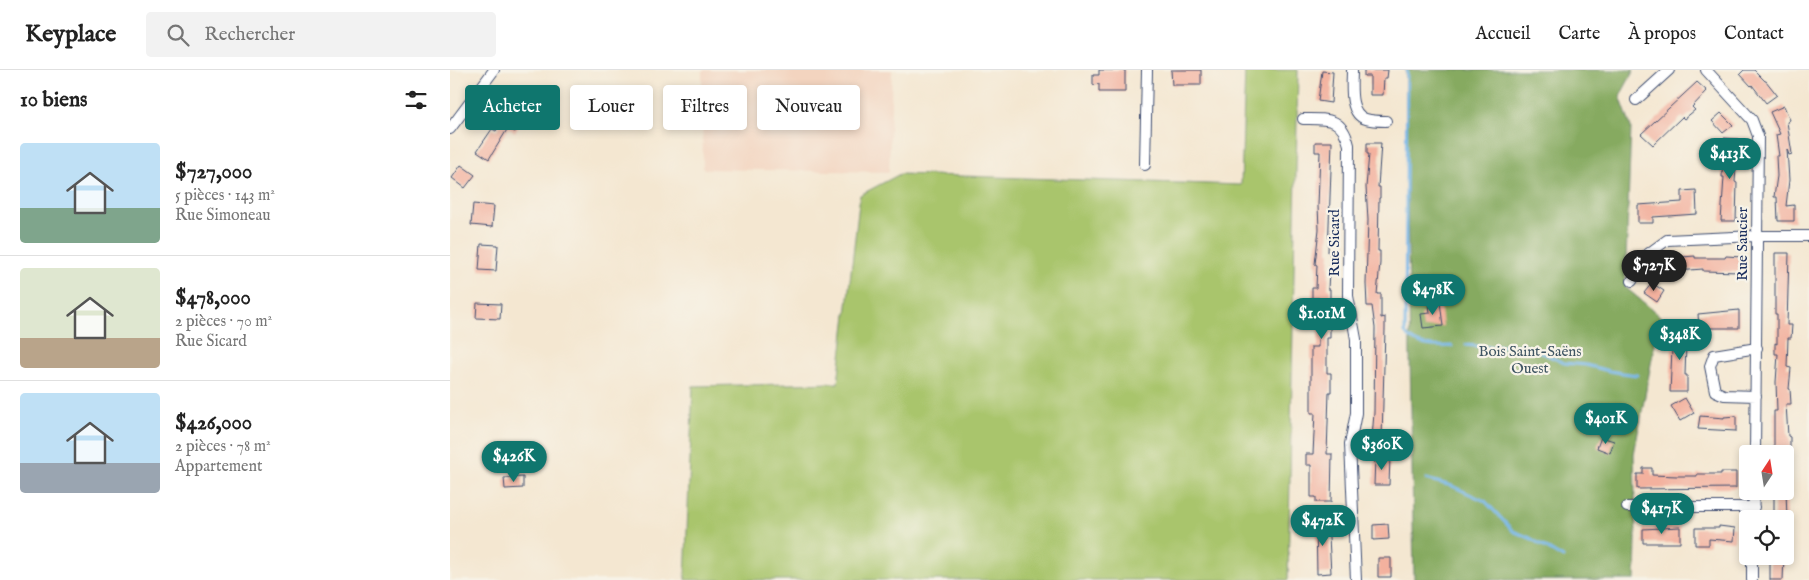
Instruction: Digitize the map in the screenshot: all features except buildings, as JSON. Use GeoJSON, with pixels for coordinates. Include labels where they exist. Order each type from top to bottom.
{"type":"FeatureCollection","features":[{"type":"Feature","properties":{"kind":"street"},"geometry":{"type":"LineString","coordinates":[[450,129],[494,70]]}},
{"type":"Feature","properties":{"kind":"street"},"geometry":{"type":"LineString","coordinates":[[1145,165],[1147,70]]}},
{"type":"Feature","properties":{"kind":"street"},"geometry":{"type":"LineString","coordinates":[[1352,70],[1352,96],[1357,114],[1365,119],[1386,121]]}},
{"type":"Feature","properties":{"kind":"street"},"geometry":{"type":"LineString","coordinates":[[1636,100],[1669,70]]}},
{"type":"Feature","properties":{"kind":"street","name":"Rue Saucier"},"geometry":{"type":"LineString","coordinates":[[1706,70],[1752,120],[1758,136],[1755,445]]}},
{"type":"Feature","properties":{"kind":"street","name":"Rue Sicard"},"geometry":{"type":"LineString","coordinates":[[1303,119],[1324,119],[1338,123],[1346,133],[1349,145],[1348,296],[1356,339],[1356,413],[1350,444],[1356,580]]}},
{"type":"Feature","properties":{"kind":"street"},"geometry":{"type":"LineString","coordinates":[[1632,281],[1645,256],[1667,240],[1809,236]]}},
{"type":"Feature","properties":{"kind":"street"},"geometry":{"type":"LineString","coordinates":[[1756,396],[1724,395],[1715,391],[1710,366],[1714,354],[1757,348]]}},
{"type":"Feature","properties":{"kind":"street"},"geometry":{"type":"LineString","coordinates":[[1627,507],[1754,507],[1754,500]]}},
{"type":"Feature","properties":{"kind":"street"},"geometry":{"type":"LineString","coordinates":[[1752,565],[1752,580]]}},
{"type":"Feature","properties":{"kind":"shaded area"},"geometry":{"type":"Polygon","coordinates":[[[702,70],[892,70],[889,172],[703,169],[703,130],[747,130],[747,85],[702,85],[702,70]]]}},
{"type":"Feature","properties":{"kind":"green space"},"geometry":{"type":"Polygon","coordinates":[[[1245,70],[1298,70],[1288,580],[685,580],[693,386],[838,383],[860,195],[900,174],[1241,185],[1245,70]]]}},
{"type":"Feature","properties":{"kind":"green space","name":"Bois Saint-Saëns Ouest"},"geometry":{"type":"Polygon","coordinates":[[[1406,70],[1634,70],[1620,96],[1631,127],[1625,287],[1660,316],[1634,454],[1635,580],[1414,580],[1406,70]]]}},
{"type":"Feature","properties":{"kind":"waterway"},"geometry":{"type":"LineString","coordinates":[[1407,70],[1405,333],[1409,338],[1420,344],[1452,346]]}},
{"type":"Feature","properties":{"kind":"waterway"},"geometry":{"type":"LineString","coordinates":[[1466,345],[1484,347],[1525,345],[1564,363],[1586,365],[1637,375]]}},
{"type":"Feature","properties":{"kind":"waterway"},"geometry":{"type":"LineString","coordinates":[[1426,479],[1452,486],[1485,501],[1513,531],[1530,538],[1563,558]]}}]}
